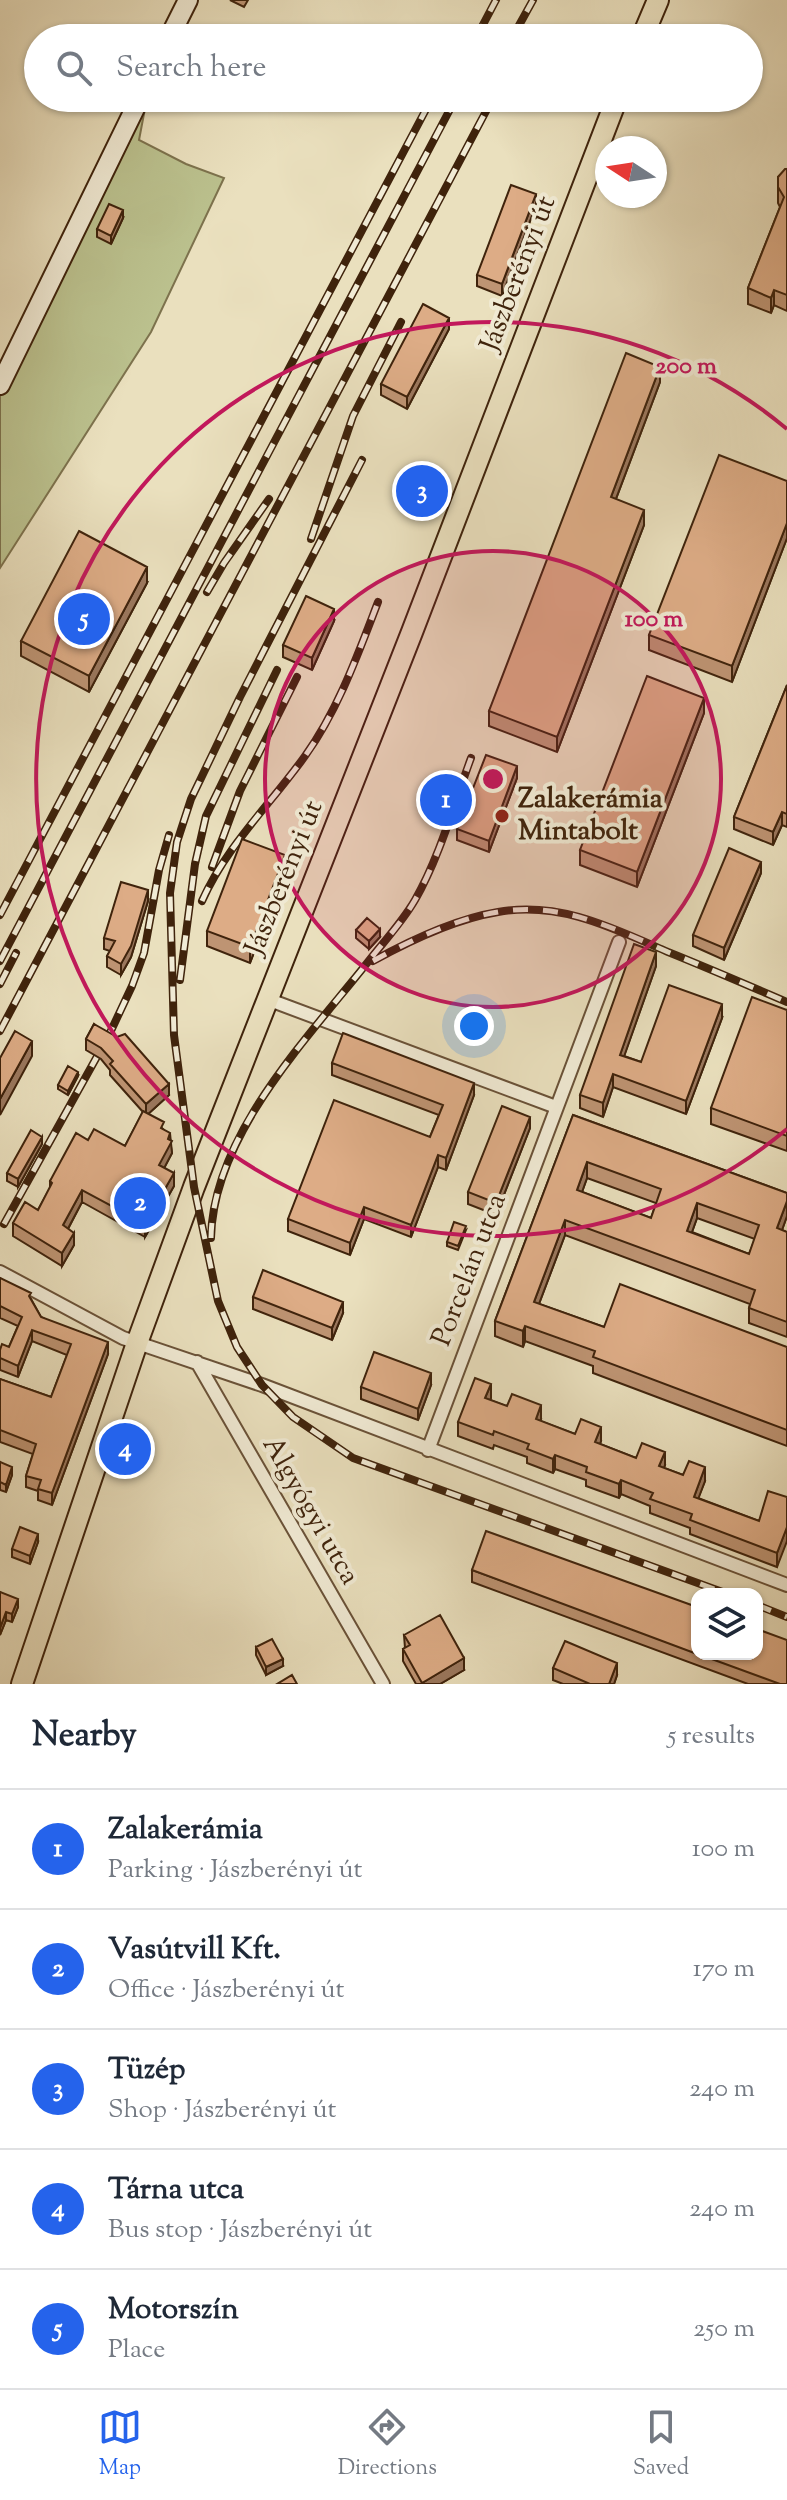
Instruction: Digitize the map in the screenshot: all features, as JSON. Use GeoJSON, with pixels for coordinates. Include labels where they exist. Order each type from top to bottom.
{"type":"FeatureCollection","features":[{"type":"Feature","properties":{"kind":"main road"},"geometry":{"type":"LineString","coordinates":[[176,24],[188,0]]}},
{"type":"Feature","properties":{"kind":"main road"},"geometry":{"type":"LineString","coordinates":[[648,24],[658,0]]}},
{"type":"Feature","properties":{"kind":"main road"},"geometry":{"type":"LineString","coordinates":[[0,385],[133,112]]}},
{"type":"Feature","properties":{"kind":"main road","name":"Jászberényi út"},"geometry":{"type":"LineString","coordinates":[[22,1684],[137,1343],[267,999],[612,112]]}},
{"type":"Feature","properties":{"kind":"street","name":"Porcelán utca"},"geometry":{"type":"LineString","coordinates":[[428,1450],[619,942]]}},
{"type":"Feature","properties":{"kind":"street"},"geometry":{"type":"LineString","coordinates":[[267,999],[556,1107]]}},
{"type":"Feature","properties":{"kind":"street"},"geometry":{"type":"LineString","coordinates":[[0,1272],[108,1332],[197,1362],[787,1585]]}},
{"type":"Feature","properties":{"kind":"street","name":"Algyógyi utca"},"geometry":{"type":"LineString","coordinates":[[197,1362],[383,1684]]}},
{"type":"Feature","properties":{"kind":"green space"},"geometry":{"type":"Polygon","coordinates":[[[140,112],[144,112],[139,140],[186,164],[224,178],[151,332],[0,568],[0,382],[140,112]]]}},
{"type":"Feature","properties":{"kind":"building"},"geometry":{"type":"Polygon","coordinates":[[[785,169],[787,295],[774,290],[771,298],[748,288],[784,197],[778,187],[778,177],[785,169]]]}},
{"type":"Feature","properties":{"kind":"building"},"geometry":{"type":"Polygon","coordinates":[[[511,185],[536,194],[502,284],[477,275],[511,185]]]}},
{"type":"Feature","properties":{"kind":"building"},"geometry":{"type":"Polygon","coordinates":[[[109,204],[123,210],[111,236],[97,229],[109,204]]]}},
{"type":"Feature","properties":{"kind":"building"},"geometry":{"type":"Polygon","coordinates":[[[423,304],[449,318],[407,397],[381,384],[423,304]]]}},
{"type":"Feature","properties":{"kind":"building"},"geometry":{"type":"Polygon","coordinates":[[[626,353],[660,367],[611,497],[644,510],[557,737],[489,711],[626,353]]]}},
{"type":"Feature","properties":{"kind":"building"},"geometry":{"type":"Polygon","coordinates":[[[719,455],[787,481],[787,523],[732,666],[649,635],[719,455]]]}},
{"type":"Feature","properties":{"kind":"building"},"geometry":{"type":"Polygon","coordinates":[[[79,531],[147,567],[89,676],[21,641],[79,531]]]}},
{"type":"Feature","properties":{"kind":"building"},"geometry":{"type":"Polygon","coordinates":[[[306,596],[334,609],[312,658],[283,645],[306,596]]]}},
{"type":"Feature","properties":{"kind":"building"},"geometry":{"type":"Polygon","coordinates":[[[647,676],[704,698],[637,872],[580,850],[647,676]]]}},
{"type":"Feature","properties":{"kind":"building"},"geometry":{"type":"Polygon","coordinates":[[[787,685],[787,814],[782,812],[773,832],[734,817],[787,685]]]}},
{"type":"Feature","properties":{"kind":"building"},"geometry":{"type":"Polygon","coordinates":[[[486,755],[517,766],[489,841],[457,829],[486,755]]]}},
{"type":"Feature","properties":{"kind":"building"},"geometry":{"type":"Polygon","coordinates":[[[242,839],[285,855],[250,947],[207,931],[242,839]]]}},
{"type":"Feature","properties":{"kind":"building"},"geometry":{"type":"Polygon","coordinates":[[[729,848],[761,862],[724,948],[693,935],[729,848]]]}},
{"type":"Feature","properties":{"kind":"building"},"geometry":{"type":"Polygon","coordinates":[[[121,882],[148,890],[131,946],[121,964],[107,956],[115,941],[104,938],[121,882]]]}},
{"type":"Feature","properties":{"kind":"building"},"geometry":{"type":"Polygon","coordinates":[[[367,918],[380,929],[369,941],[356,930],[367,918]]]}},
{"type":"Feature","properties":{"kind":"building"},"geometry":{"type":"Polygon","coordinates":[[[634,944],[656,952],[620,1055],[641,1062],[669,985],[722,1004],[686,1101],[613,1074],[603,1103],[580,1095],[634,944]]]}},
{"type":"Feature","properties":{"kind":"building"},"geometry":{"type":"Polygon","coordinates":[[[752,997],[787,1010],[787,1136],[711,1108],[752,997]]]}},
{"type":"Feature","properties":{"kind":"building"},"geometry":{"type":"Polygon","coordinates":[[[94,1024],[117,1037],[125,1034],[169,1084],[146,1104],[110,1064],[113,1061],[101,1048],[86,1039],[94,1024]]]}},
{"type":"Feature","properties":{"kind":"building"},"geometry":{"type":"Polygon","coordinates":[[[15,1031],[32,1041],[0,1099],[0,1058],[15,1031]]]}},
{"type":"Feature","properties":{"kind":"building"},"geometry":{"type":"Polygon","coordinates":[[[343,1033],[474,1083],[446,1158],[438,1155],[411,1225],[364,1207],[350,1243],[288,1219],[334,1100],[430,1137],[443,1105],[332,1063],[343,1033]]]}},
{"type":"Feature","properties":{"kind":"building"},"geometry":{"type":"Polygon","coordinates":[[[68,1066],[78,1072],[68,1091],[58,1085],[68,1066]]]}},
{"type":"Feature","properties":{"kind":"building"},"geometry":{"type":"Polygon","coordinates":[[[502,1106],[530,1117],[496,1203],[468,1192],[502,1106]]]}},
{"type":"Feature","properties":{"kind":"building"},"geometry":{"type":"Polygon","coordinates":[[[143,1111],[164,1122],[161,1128],[170,1133],[168,1139],[172,1141],[159,1165],[174,1173],[145,1224],[82,1190],[63,1225],[74,1233],[62,1253],[13,1223],[25,1202],[38,1210],[76,1133],[88,1140],[94,1129],[125,1146],[143,1111]]]}},
{"type":"Feature","properties":{"kind":"building"},"geometry":{"type":"Polygon","coordinates":[[[573,1115],[787,1193],[777,1228],[787,1232],[787,1322],[749,1308],[755,1290],[565,1220],[534,1302],[604,1327],[620,1284],[787,1347],[787,1430],[593,1357],[595,1351],[525,1326],[523,1331],[495,1321],[573,1115]],[[587,1162],[577,1190],[651,1218],[661,1189],[587,1162]],[[697,1203],[687,1231],[749,1254],[759,1225],[697,1203]]]}},
{"type":"Feature","properties":{"kind":"building"},"geometry":{"type":"Polygon","coordinates":[[[31,1130],[42,1137],[18,1179],[7,1173],[31,1130]]]}},
{"type":"Feature","properties":{"kind":"building"},"geometry":{"type":"Polygon","coordinates":[[[454,1222],[466,1226],[458,1246],[447,1242],[454,1222]]]}},
{"type":"Feature","properties":{"kind":"building"},"geometry":{"type":"Polygon","coordinates":[[[263,1270],[343,1302],[332,1328],[253,1297],[263,1270]]]}},
{"type":"Feature","properties":{"kind":"building"},"geometry":{"type":"Polygon","coordinates":[[[0,1278],[31,1293],[29,1296],[41,1317],[108,1342],[52,1493],[38,1489],[41,1480],[26,1476],[36,1444],[0,1430],[0,1379],[51,1397],[71,1344],[32,1330],[18,1366],[0,1358],[2,1344],[9,1347],[22,1317],[0,1306],[0,1278]]]}},
{"type":"Feature","properties":{"kind":"building"},"geometry":{"type":"Polygon","coordinates":[[[374,1352],[431,1373],[418,1409],[361,1387],[374,1352]]]}},
{"type":"Feature","properties":{"kind":"building"},"geometry":{"type":"Polygon","coordinates":[[[475,1378],[491,1384],[485,1398],[507,1406],[512,1394],[541,1405],[536,1419],[575,1434],[581,1419],[601,1427],[595,1442],[636,1458],[642,1443],[665,1452],[659,1466],[683,1475],[689,1461],[705,1467],[694,1497],[759,1521],[768,1491],[787,1497],[787,1527],[777,1553],[690,1520],[692,1514],[650,1499],[653,1493],[621,1480],[619,1484],[586,1472],[587,1467],[555,1455],[553,1459],[527,1449],[529,1444],[494,1431],[493,1435],[458,1422],[475,1378]]]}},
{"type":"Feature","properties":{"kind":"building"},"geometry":{"type":"Polygon","coordinates":[[[0,1462],[12,1467],[6,1485],[0,1482],[0,1462]]]}},
{"type":"Feature","properties":{"kind":"building"},"geometry":{"type":"Polygon","coordinates":[[[20,1527],[38,1534],[30,1556],[12,1549],[20,1527]]]}},
{"type":"Feature","properties":{"kind":"building"},"geometry":{"type":"Polygon","coordinates":[[[486,1531],[691,1605],[691,1652],[472,1570],[486,1531]]]}},
{"type":"Feature","properties":{"kind":"building"},"geometry":{"type":"Polygon","coordinates":[[[0,1592],[18,1599],[12,1614],[6,1612],[0,1628],[0,1592]]]}},
{"type":"Feature","properties":{"kind":"building"},"geometry":{"type":"Polygon","coordinates":[[[440,1615],[464,1658],[422,1683],[403,1649],[410,1645],[404,1635],[440,1615]]]}},
{"type":"Feature","properties":{"kind":"building"},"geometry":{"type":"Polygon","coordinates":[[[763,1631],[787,1640],[787,1684],[714,1660],[763,1660],[763,1631]]]}},
{"type":"Feature","properties":{"kind":"building"},"geometry":{"type":"Polygon","coordinates":[[[272,1639],[283,1659],[266,1667],[256,1647],[272,1639]]]}},
{"type":"Feature","properties":{"kind":"building"},"geometry":{"type":"Polygon","coordinates":[[[565,1641],[617,1663],[609,1684],[590,1684],[553,1668],[565,1641]]]}},
{"type":"Feature","properties":{"kind":"building"},"geometry":{"type":"Polygon","coordinates":[[[292,1675],[297,1684],[277,1684],[292,1675]]]}},
{"type":"Feature","properties":{"kind":"railway"},"geometry":{"type":"LineString","coordinates":[[483,24],[496,0]]}},
{"type":"Feature","properties":{"kind":"railway"},"geometry":{"type":"LineString","coordinates":[[520,24],[533,0]]}},
{"type":"Feature","properties":{"kind":"railway"},"geometry":{"type":"LineString","coordinates":[[0,915],[425,112]]}},
{"type":"Feature","properties":{"kind":"railway"},"geometry":{"type":"LineString","coordinates":[[0,961],[449,112]]}},
{"type":"Feature","properties":{"kind":"railway"},"geometry":{"type":"LineString","coordinates":[[0,1031],[486,112]]}},
{"type":"Feature","properties":{"kind":"railway"},"geometry":{"type":"LineString","coordinates":[[311,539],[353,416],[401,322]]}},
{"type":"Feature","properties":{"kind":"railway"},"geometry":{"type":"LineString","coordinates":[[362,460],[240,697],[191,799],[177,842],[170,893],[174,1035],[194,1187],[218,1301],[237,1347],[262,1385],[293,1417],[353,1458],[711,1588]]}},
{"type":"Feature","properties":{"kind":"railway"},"geometry":{"type":"LineString","coordinates":[[207,592],[269,499]]}},
{"type":"Feature","properties":{"kind":"railway"},"geometry":{"type":"LineString","coordinates":[[202,901],[236,843],[292,774],[328,720],[378,602]]}},
{"type":"Feature","properties":{"kind":"railway"},"geometry":{"type":"LineString","coordinates":[[180,980],[195,864],[206,816],[277,670]]}},
{"type":"Feature","properties":{"kind":"railway"},"geometry":{"type":"LineString","coordinates":[[212,867],[240,791],[297,677]]}},
{"type":"Feature","properties":{"kind":"railway"},"geometry":{"type":"LineString","coordinates":[[211,1238],[216,1199],[229,1160],[247,1123],[296,1051],[411,907],[439,848],[471,758]]}},
{"type":"Feature","properties":{"kind":"railway"},"geometry":{"type":"LineString","coordinates":[[4,1224],[109,1035],[132,986],[144,953],[159,870],[169,835]]}},
{"type":"Feature","properties":{"kind":"railway"},"geometry":{"type":"LineString","coordinates":[[373,961],[418,938],[466,920],[498,912],[543,910],[565,913],[606,926],[787,1002]]}},
{"type":"Feature","properties":{"kind":"railway"},"geometry":{"type":"LineString","coordinates":[[0,984],[16,953]]}},
{"type":"Feature","properties":{"kind":"railway"},"geometry":{"type":"LineString","coordinates":[[763,1607],[787,1617]]}},
{"type":"Feature","properties":{"kind":"place","name":"Tüzép"},"geometry":{"type":"Point","coordinates":[422,491]}},
{"type":"Feature","properties":{"kind":"place","name":"Motorszín"},"geometry":{"type":"Point","coordinates":[84,619]}},
{"type":"Feature","properties":{"kind":"place","name":"Zalakerámia"},"geometry":{"type":"Point","coordinates":[446,800]}},
{"type":"Feature","properties":{"kind":"place","name":"Zalakerámia Mintabolt"},"geometry":{"type":"Point","coordinates":[502,816]}},
{"type":"Feature","properties":{"kind":"place","name":"Vasútvill Kft."},"geometry":{"type":"Point","coordinates":[140,1203]}},
{"type":"Feature","properties":{"kind":"place","name":"Tárna utca"},"geometry":{"type":"Point","coordinates":[125,1449]}}]}
